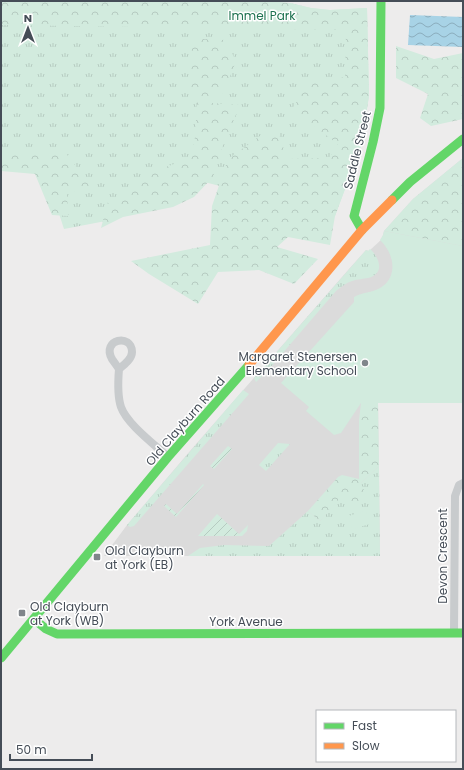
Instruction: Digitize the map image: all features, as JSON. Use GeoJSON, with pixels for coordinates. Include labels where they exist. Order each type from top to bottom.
{"type":"FeatureCollection","features":[{"type":"Feature","properties":{"kind":"main road","name":"Saddle Street"},"geometry":{"type":"LineString","coordinates":[[362,230],[354,216],[374,142],[380,108],[381,1]]}},
{"type":"Feature","properties":{"kind":"main road","name":"Old Clayburn Road"},"geometry":{"type":"LineString","coordinates":[[1,658],[168,457],[240,376],[362,230],[410,182],[463,139]]}},
{"type":"Feature","properties":{"kind":"main road","name":"York Avenue"},"geometry":{"type":"LineString","coordinates":[[34,619],[46,629],[57,634],[458,633]]}},
{"type":"Feature","properties":{"kind":"main road"},"geometry":{"type":"LineString","coordinates":[[1,648],[19,636]]}},
{"type":"Feature","properties":{"kind":"street"},"geometry":{"type":"LineString","coordinates":[[119,369],[118,394],[121,407],[128,421],[168,457]]}},
{"type":"Feature","properties":{"kind":"street","name":"Devon Crescent"},"geometry":{"type":"LineString","coordinates":[[458,633],[454,496],[459,485],[463,483]]}},
{"type":"Feature","properties":{"kind":"shaded area","name":"Margaret Stenersen Elementary School"},"geometry":{"type":"Polygon","coordinates":[[[463,158],[463,403],[378,403],[380,556],[104,556],[127,525],[190,451],[366,250],[369,251],[382,239],[384,231],[413,199],[463,158]]]}},
{"type":"Feature","properties":{"kind":"green space","name":"Immel Park"},"geometry":{"type":"Polygon","coordinates":[[[1,1],[260,1],[290,3],[311,8],[330,10],[367,8],[369,96],[361,146],[335,216],[193,179],[111,220],[64,229],[43,165],[1,164],[1,1]]]}},
{"type":"Feature","properties":{"kind":"green space","name":"Immel Park"},"geometry":{"type":"Polygon","coordinates":[[[1,1],[260,1],[290,3],[311,8],[330,10],[367,8],[369,96],[361,146],[335,216],[330,245],[288,237],[277,247],[318,259],[294,284],[259,270],[218,272],[198,304],[149,274],[131,261],[210,245],[212,206],[228,159],[260,136],[278,131],[287,159],[329,158],[338,144],[290,112],[309,83],[345,77],[346,30],[1,25],[1,1]]]}},
{"type":"Feature","properties":{"kind":"green space"},"geometry":{"type":"Polygon","coordinates":[[[202,39],[225,40],[236,61],[226,87],[218,100],[208,99],[190,93],[192,43],[202,39]]]}},
{"type":"Feature","properties":{"kind":"green space"},"geometry":{"type":"Polygon","coordinates":[[[396,46],[434,59],[463,53],[463,119],[431,126],[420,118],[428,94],[396,78],[396,46]]]}},
{"type":"Feature","properties":{"kind":"green space"},"geometry":{"type":"Polygon","coordinates":[[[197,102],[240,105],[222,148],[213,177],[194,197],[173,207],[123,217],[101,228],[108,202],[160,169],[191,158],[195,137],[197,102]]]}},
{"type":"Feature","properties":{"kind":"green space"},"geometry":{"type":"Polygon","coordinates":[[[1,150],[65,152],[93,189],[67,192],[68,216],[52,215],[35,174],[1,171],[1,150]]]}},
{"type":"Feature","properties":{"kind":"green space"},"geometry":{"type":"Polygon","coordinates":[[[463,158],[463,246],[384,231],[413,199],[463,158]]]}},
{"type":"Feature","properties":{"kind":"green space"},"geometry":{"type":"Polygon","coordinates":[[[384,231],[463,246],[463,403],[361,403],[341,433],[334,435],[306,411],[309,407],[281,383],[354,302],[354,297],[380,288],[390,278],[392,271],[391,258],[389,251],[380,240],[384,231]]]}},
{"type":"Feature","properties":{"kind":"green space"},"geometry":{"type":"Polygon","coordinates":[[[370,249],[378,261],[379,269],[377,273],[368,278],[350,282],[336,291],[256,382],[254,378],[366,250],[368,251],[370,249]]]}},
{"type":"Feature","properties":{"kind":"green space"},"geometry":{"type":"Polygon","coordinates":[[[243,390],[249,394],[134,526],[130,527],[127,525],[243,390]]]}},
{"type":"Feature","properties":{"kind":"green space"},"geometry":{"type":"Polygon","coordinates":[[[361,403],[378,403],[379,466],[361,483],[368,500],[356,508],[341,497],[320,521],[308,511],[338,477],[342,475],[359,479],[359,420],[361,403]]]}},
{"type":"Feature","properties":{"kind":"green space"},"geometry":{"type":"Polygon","coordinates":[[[278,443],[290,444],[266,471],[259,465],[278,443]]]}},
{"type":"Feature","properties":{"kind":"green space"},"geometry":{"type":"Polygon","coordinates":[[[228,446],[232,449],[214,469],[210,466],[228,446]]]}},
{"type":"Feature","properties":{"kind":"green space"},"geometry":{"type":"Polygon","coordinates":[[[379,466],[380,556],[188,556],[200,548],[224,545],[269,546],[308,511],[320,521],[341,496],[361,483],[379,466]]]}},
{"type":"Feature","properties":{"kind":"green space"},"geometry":{"type":"Polygon","coordinates":[[[203,484],[204,485],[176,517],[164,506],[166,504],[177,514],[203,484]]]}},
{"type":"Feature","properties":{"kind":"green space"},"geometry":{"type":"Polygon","coordinates":[[[366,511],[370,524],[352,529],[348,516],[366,511]]]}},
{"type":"Feature","properties":{"kind":"green space"},"geometry":{"type":"Polygon","coordinates":[[[217,514],[239,534],[248,525],[247,531],[242,536],[198,536],[217,514]]]}},
{"type":"Feature","properties":{"kind":"water"},"geometry":{"type":"Polygon","coordinates":[[[410,15],[463,17],[463,47],[408,45],[410,15]]]}},
{"type":"Feature","properties":{"kind":"traffic: fast"},"geometry":{"type":"LineString","coordinates":[[362,230],[354,216],[380,108],[381,1]]}},
{"type":"Feature","properties":{"kind":"traffic: fast"},"geometry":{"type":"LineString","coordinates":[[392,200],[410,182],[463,139]]}},
{"type":"Feature","properties":{"kind":"traffic: fast"},"geometry":{"type":"LineString","coordinates":[[1,658],[168,457],[249,365]]}},
{"type":"Feature","properties":{"kind":"traffic: fast"},"geometry":{"type":"LineString","coordinates":[[34,619],[46,629],[57,634],[463,633]]}},
{"type":"Feature","properties":{"kind":"traffic: slow"},"geometry":{"type":"LineString","coordinates":[[249,365],[362,230],[392,200]]}},
{"type":"Feature","properties":{"kind":"place","name":"Margaret Stenersen Elementary School"},"geometry":{"type":"Point","coordinates":[365,363]}},
{"type":"Feature","properties":{"kind":"place","name":"Old Clayburn at York (EB)"},"geometry":{"type":"Point","coordinates":[97,557]}},
{"type":"Feature","properties":{"kind":"place","name":"Old Clayburn at York (WB)"},"geometry":{"type":"Point","coordinates":[22,613]}}]}
